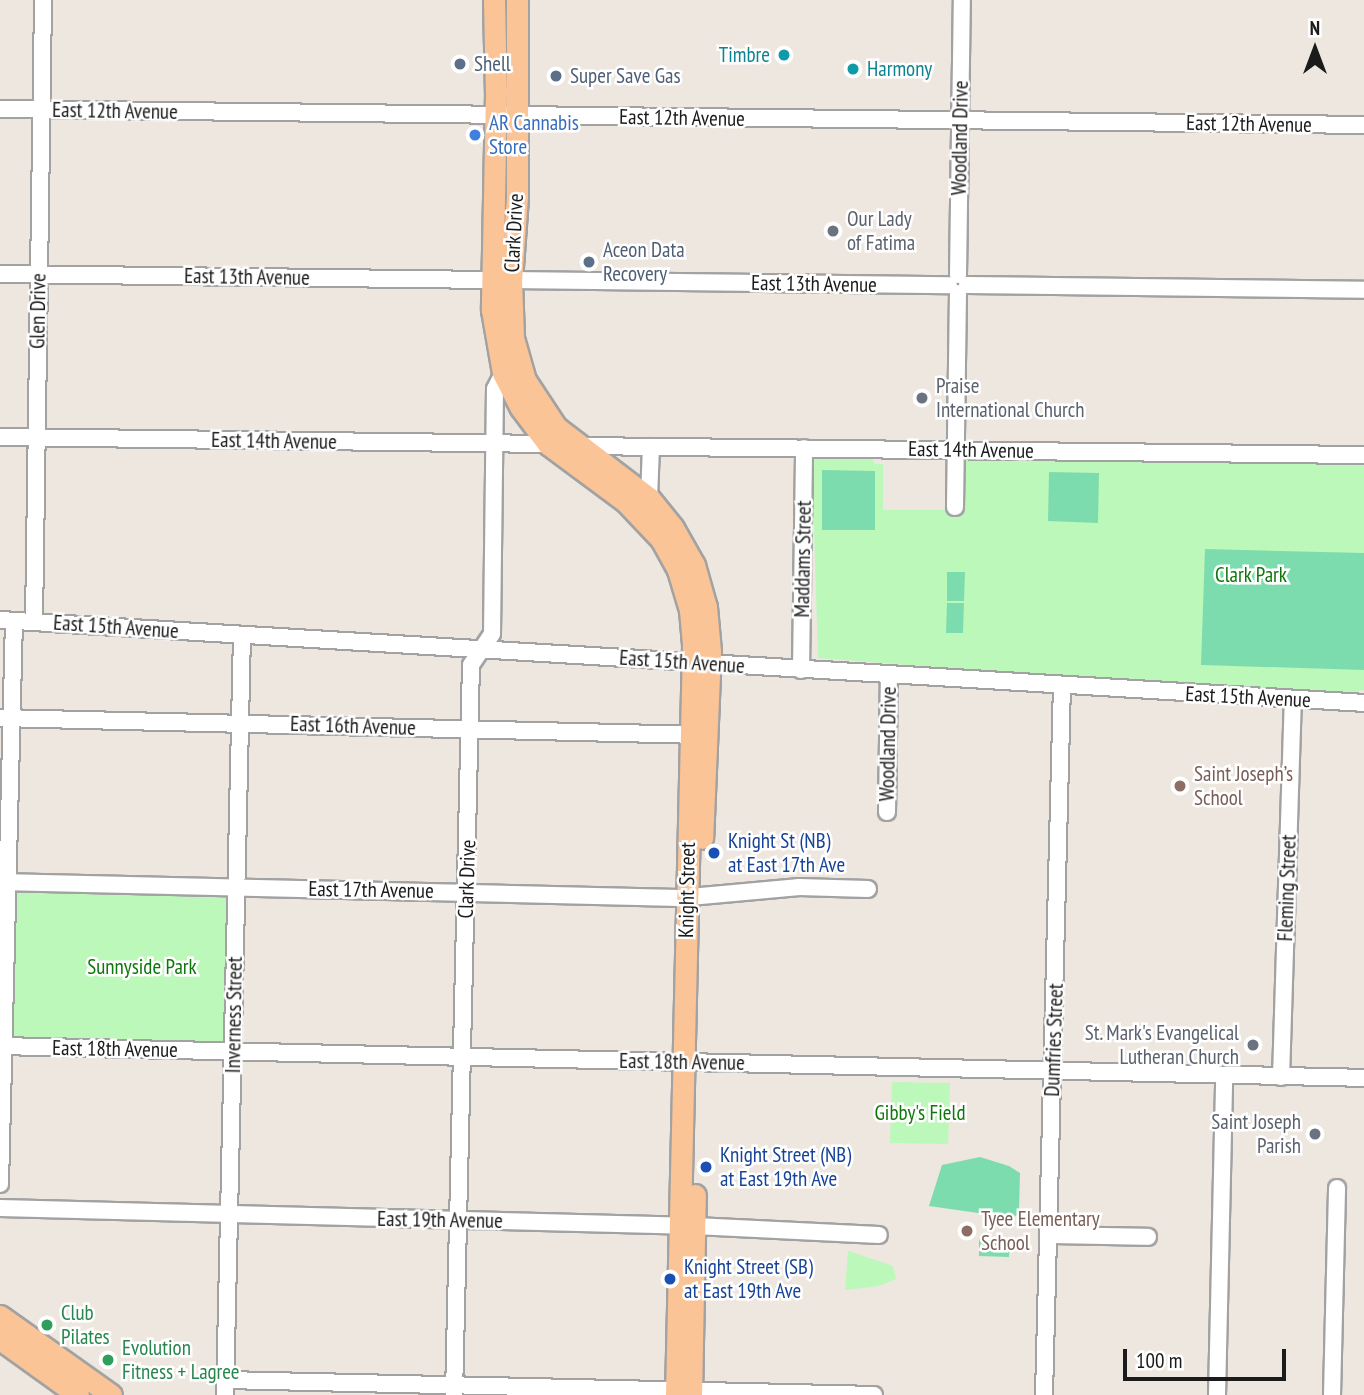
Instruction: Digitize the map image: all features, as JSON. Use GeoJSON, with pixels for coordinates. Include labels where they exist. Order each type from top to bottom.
{"type":"FeatureCollection","features":[{"type":"Feature","properties":{"kind":"main road","name":"Clark Drive"},"geometry":{"type":"LineString","coordinates":[[494,0],[502,280],[513,338],[526,380],[549,417],[578,446]]}},
{"type":"Feature","properties":{"kind":"main road","name":"Clark Drive"},"geometry":{"type":"LineString","coordinates":[[517,0],[517,197],[493,327],[503,373],[521,408],[548,444]]}},
{"type":"Feature","properties":{"kind":"main road","name":"Knight Street"},"geometry":{"type":"LineString","coordinates":[[548,444],[626,502],[670,553],[690,610],[700,664]]}},
{"type":"Feature","properties":{"kind":"main road","name":"Knight Street"},"geometry":{"type":"LineString","coordinates":[[578,446],[649,498],[673,528],[694,565],[706,607],[700,664],[683,1393]]}},
{"type":"Feature","properties":{"kind":"main road"},"geometry":{"type":"LineString","coordinates":[[0,1316],[111,1395]]}},
{"type":"Feature","properties":{"kind":"main road"},"geometry":{"type":"LineString","coordinates":[[0,1339],[79,1395]]}},
{"type":"Feature","properties":{"kind":"street","name":"Glen Drive"},"geometry":{"type":"LineString","coordinates":[[34,622],[43,0]]}},
{"type":"Feature","properties":{"kind":"street","name":"Woodland Drive"},"geometry":{"type":"LineString","coordinates":[[955,507],[962,0]]}},
{"type":"Feature","properties":{"kind":"street","name":"East 12th Avenue"},"geometry":{"type":"LineString","coordinates":[[0,109],[1364,125]]}},
{"type":"Feature","properties":{"kind":"street","name":"East 13th Avenue"},"geometry":{"type":"LineString","coordinates":[[0,274],[1364,290]]}},
{"type":"Feature","properties":{"kind":"street","name":"Clark Drive"},"geometry":{"type":"LineString","coordinates":[[454,1390],[472,660],[492,634],[495,389],[503,373]]}},
{"type":"Feature","properties":{"kind":"street","name":"East 14th Avenue"},"geometry":{"type":"LineString","coordinates":[[0,437],[548,444]]}},
{"type":"Feature","properties":{"kind":"street","name":"East 14th Avenue"},"geometry":{"type":"LineString","coordinates":[[578,446],[1364,455]]}},
{"type":"Feature","properties":{"kind":"street"},"geometry":{"type":"LineString","coordinates":[[649,498],[651,447]]}},
{"type":"Feature","properties":{"kind":"street","name":"Maddams Street"},"geometry":{"type":"LineString","coordinates":[[801,670],[804,448]]}},
{"type":"Feature","properties":{"kind":"street","name":"East 15th Avenue"},"geometry":{"type":"LineString","coordinates":[[7,620],[1364,703]]}},
{"type":"Feature","properties":{"kind":"street"},"geometry":{"type":"LineString","coordinates":[[0,1184],[7,620]]}},
{"type":"Feature","properties":{"kind":"street","name":"Inverness Street"},"geometry":{"type":"LineString","coordinates":[[225,1387],[242,635]]}},
{"type":"Feature","properties":{"kind":"street","name":"Woodland Drive"},"geometry":{"type":"LineString","coordinates":[[887,812],[890,676]]}},
{"type":"Feature","properties":{"kind":"street","name":"Dumfries Street"},"geometry":{"type":"LineString","coordinates":[[1044,1395],[1062,686]]}},
{"type":"Feature","properties":{"kind":"street","name":"Fleming Street"},"geometry":{"type":"LineString","coordinates":[[1281,1076],[1293,699]]}},
{"type":"Feature","properties":{"kind":"street","name":"East 16th Avenue"},"geometry":{"type":"LineString","coordinates":[[6,718],[698,735]]}},
{"type":"Feature","properties":{"kind":"street","name":"East 17th Avenue"},"geometry":{"type":"LineString","coordinates":[[4,882],[694,896],[799,887],[868,889]]}},
{"type":"Feature","properties":{"kind":"street","name":"East 18th Avenue"},"geometry":{"type":"LineString","coordinates":[[2,1046],[1364,1078]]}},
{"type":"Feature","properties":{"kind":"street"},"geometry":{"type":"LineString","coordinates":[[1217,1395],[1224,1075]]}},
{"type":"Feature","properties":{"kind":"street"},"geometry":{"type":"LineString","coordinates":[[1332,1395],[1337,1188]]}},
{"type":"Feature","properties":{"kind":"street","name":"East 19th Avenue"},"geometry":{"type":"LineString","coordinates":[[0,1208],[688,1226],[879,1235]]}},
{"type":"Feature","properties":{"kind":"street"},"geometry":{"type":"LineString","coordinates":[[1048,1235],[1149,1237]]}},
{"type":"Feature","properties":{"kind":"street"},"geometry":{"type":"LineString","coordinates":[[225,1387],[874,1395]]}},
{"type":"Feature","properties":{"kind":"green space","name":"Clark Park"},"geometry":{"type":"Polygon","coordinates":[[[965,456],[1364,464],[1364,690],[1345,694],[1091,678],[1041,678],[1037,675],[818,658],[812,465],[815,458],[871,457],[875,464],[883,464],[883,510],[963,510],[961,461],[965,456]]]}},
{"type":"Feature","properties":{"kind":"green space"},"geometry":{"type":"Polygon","coordinates":[[[822,470],[875,471],[875,530],[822,530],[822,470]]]}},
{"type":"Feature","properties":{"kind":"green space"},"geometry":{"type":"Polygon","coordinates":[[[1049,472],[1099,473],[1098,523],[1048,521],[1049,472]]]}},
{"type":"Feature","properties":{"kind":"green space"},"geometry":{"type":"Polygon","coordinates":[[[1205,549],[1364,553],[1364,670],[1201,665],[1205,549]]]}},
{"type":"Feature","properties":{"kind":"green space"},"geometry":{"type":"Polygon","coordinates":[[[947,572],[965,572],[964,601],[947,601],[947,572]]]}},
{"type":"Feature","properties":{"kind":"green space"},"geometry":{"type":"Polygon","coordinates":[[[947,603],[964,603],[963,633],[946,633],[947,603]]]}},
{"type":"Feature","properties":{"kind":"green space","name":"Sunnyside Park"},"geometry":{"type":"Polygon","coordinates":[[[5,888],[225,894],[229,900],[226,1037],[223,1042],[4,1039],[5,888]]]}},
{"type":"Feature","properties":{"kind":"green space","name":"Gibby's Field"},"geometry":{"type":"Polygon","coordinates":[[[892,1082],[950,1083],[948,1144],[890,1143],[892,1082]]]}},
{"type":"Feature","properties":{"kind":"green space"},"geometry":{"type":"Polygon","coordinates":[[[980,1157],[1009,1166],[1020,1173],[1019,1213],[1013,1218],[929,1206],[942,1165],[980,1157]]]}},
{"type":"Feature","properties":{"kind":"green space"},"geometry":{"type":"Polygon","coordinates":[[[979,1238],[1010,1239],[1009,1257],[979,1256],[979,1238]]]}},
{"type":"Feature","properties":{"kind":"green space"},"geometry":{"type":"Polygon","coordinates":[[[848,1251],[893,1266],[896,1279],[879,1286],[845,1290],[848,1251]]]}},
{"type":"Feature","properties":{"kind":"place","name":"Timbre"},"geometry":{"type":"Point","coordinates":[784,55]}},
{"type":"Feature","properties":{"kind":"place","name":"Shell"},"geometry":{"type":"Point","coordinates":[460,64]}},
{"type":"Feature","properties":{"kind":"place","name":"Harmony"},"geometry":{"type":"Point","coordinates":[853,69]}},
{"type":"Feature","properties":{"kind":"place","name":"Super Save Gas"},"geometry":{"type":"Point","coordinates":[556,76]}},
{"type":"Feature","properties":{"kind":"place","name":"AR Cannabis Store"},"geometry":{"type":"Point","coordinates":[475,135]}},
{"type":"Feature","properties":{"kind":"place","name":"Our Lady of Fatima"},"geometry":{"type":"Point","coordinates":[833,231]}},
{"type":"Feature","properties":{"kind":"place","name":"Aceon Data Recovery"},"geometry":{"type":"Point","coordinates":[589,262]}},
{"type":"Feature","properties":{"kind":"place","name":"Praise International Church"},"geometry":{"type":"Point","coordinates":[922,398]}},
{"type":"Feature","properties":{"kind":"place","name":"Saint Joseph’s School"},"geometry":{"type":"Point","coordinates":[1180,786]}},
{"type":"Feature","properties":{"kind":"place","name":"Knight St (NB) at East 17th Ave"},"geometry":{"type":"Point","coordinates":[714,853]}},
{"type":"Feature","properties":{"kind":"place","name":"St. Mark's Evangelical Lutheran Church"},"geometry":{"type":"Point","coordinates":[1253,1045]}},
{"type":"Feature","properties":{"kind":"place","name":"Saint Joseph Parish"},"geometry":{"type":"Point","coordinates":[1315,1134]}},
{"type":"Feature","properties":{"kind":"place","name":"Knight Street (NB) at East 19th Ave"},"geometry":{"type":"Point","coordinates":[706,1167]}},
{"type":"Feature","properties":{"kind":"place","name":"Tyee Elementary School"},"geometry":{"type":"Point","coordinates":[967,1231]}},
{"type":"Feature","properties":{"kind":"place","name":"Knight Street (SB) at East 19th Ave"},"geometry":{"type":"Point","coordinates":[670,1279]}},
{"type":"Feature","properties":{"kind":"place","name":"Club Pilates"},"geometry":{"type":"Point","coordinates":[47,1325]}},
{"type":"Feature","properties":{"kind":"place","name":"Evolution Fitness + Lagree"},"geometry":{"type":"Point","coordinates":[108,1360]}}]}
